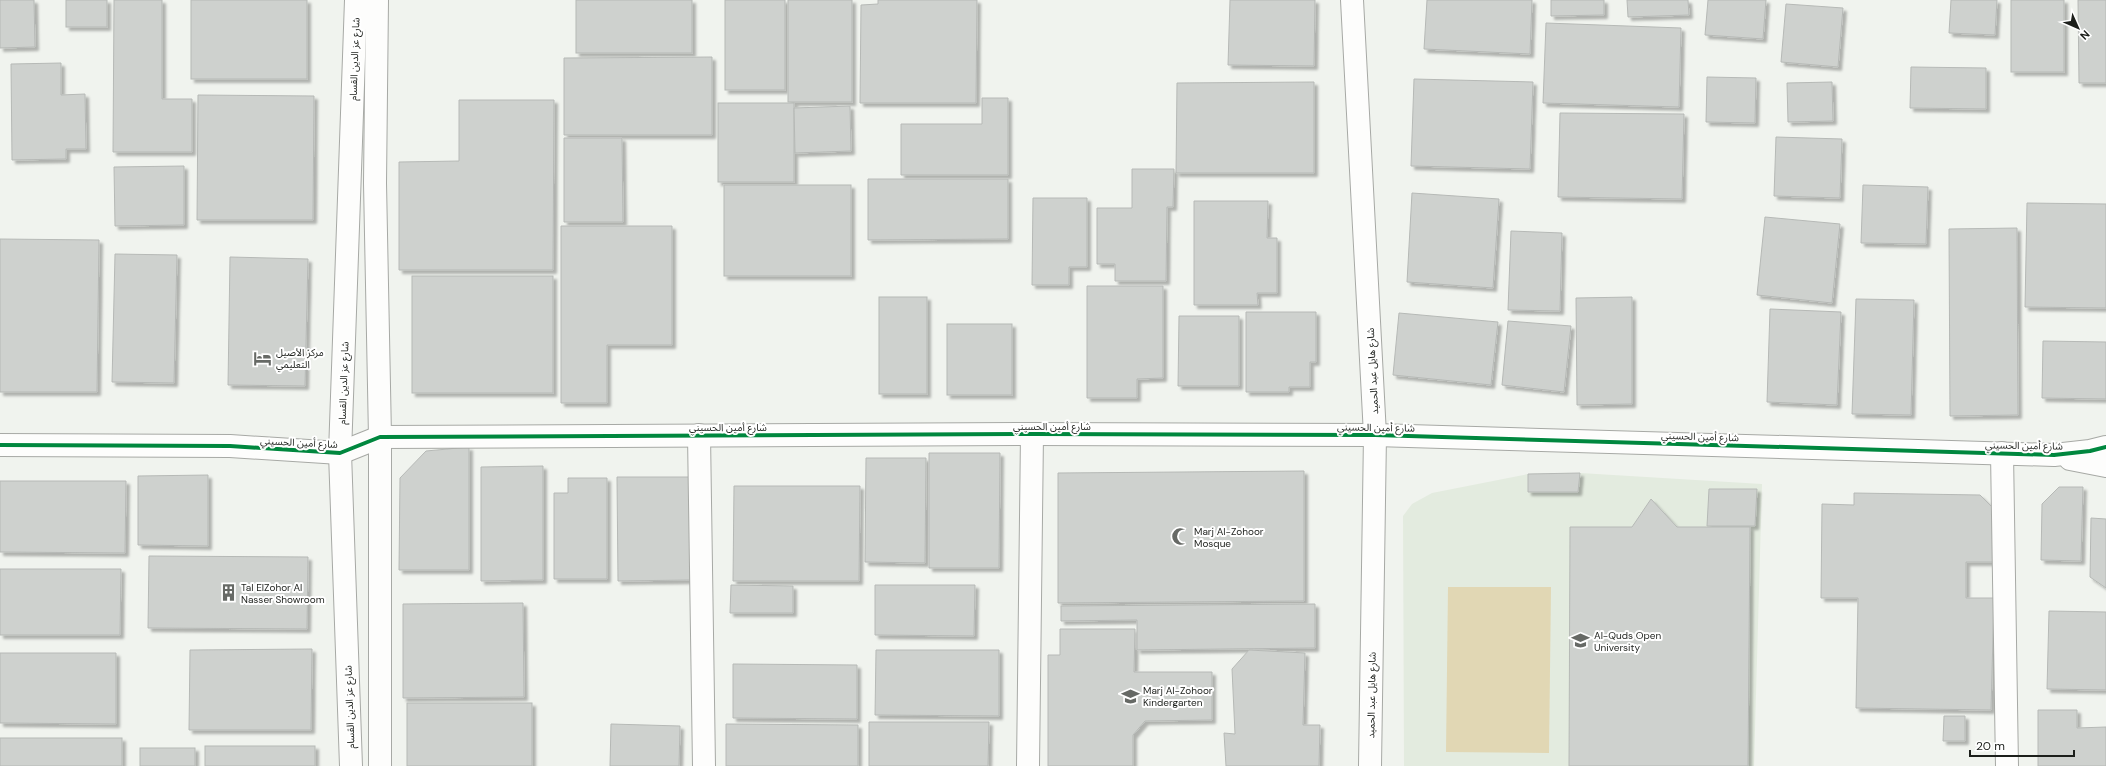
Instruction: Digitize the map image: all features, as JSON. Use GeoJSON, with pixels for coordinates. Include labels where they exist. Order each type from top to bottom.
{"type":"FeatureCollection","features":[{"type":"Feature","properties":{"kind":"street","name":"شارع عز الدين القسام"},"geometry":{"type":"LineString","coordinates":[[351,766],[340,453],[356,0]]}},
{"type":"Feature","properties":{"kind":"street"},"geometry":{"type":"LineString","coordinates":[[377,0],[375,183],[380,437],[380,766]]}},
{"type":"Feature","properties":{"kind":"street","name":"شارع هايل عبد الحميد"},"geometry":{"type":"LineString","coordinates":[[1352,0],[1375,435],[1370,766]]}},
{"type":"Feature","properties":{"kind":"street","name":"شارع أمين الحسيني"},"geometry":{"type":"LineString","coordinates":[[0,445],[230,446],[340,453],[380,437],[1032,434],[1375,435],[2054,455],[2090,452],[2106,447]]}},
{"type":"Feature","properties":{"kind":"street"},"geometry":{"type":"LineString","coordinates":[[1028,766],[1032,434]]}},
{"type":"Feature","properties":{"kind":"street"},"geometry":{"type":"LineString","coordinates":[[699,435],[704,766]]}},
{"type":"Feature","properties":{"kind":"street"},"geometry":{"type":"LineString","coordinates":[[2002,453],[2008,766]]}},
{"type":"Feature","properties":{"kind":"street","name":"شارع أمين الحسيني"},"geometry":{"type":"LineString","coordinates":[[2054,455],[2106,466]]}},
{"type":"Feature","properties":{"kind":"shaded area","name":"Al-Quds Open University"},"geometry":{"type":"Polygon","coordinates":[[[1580,473],[1762,484],[1754,766],[1404,766],[1403,516],[1412,504],[1432,493],[1528,474],[1580,473]]]}},
{"type":"Feature","properties":{"kind":"shaded area"},"geometry":{"type":"Polygon","coordinates":[[[1448,587],[1551,587],[1549,753],[1446,752],[1448,587]]]}},
{"type":"Feature","properties":{"kind":"building"},"geometry":{"type":"Polygon","coordinates":[[[0,0],[34,0],[35,47],[0,48],[0,0]]]}},
{"type":"Feature","properties":{"kind":"building"},"geometry":{"type":"Polygon","coordinates":[[[66,0],[107,0],[107,27],[66,27],[66,0]]]}},
{"type":"Feature","properties":{"kind":"building"},"geometry":{"type":"Polygon","coordinates":[[[114,0],[162,0],[162,99],[192,99],[192,152],[113,152],[114,0]]]}},
{"type":"Feature","properties":{"kind":"building"},"geometry":{"type":"Polygon","coordinates":[[[191,0],[307,0],[307,79],[191,79],[191,0]]]}},
{"type":"Feature","properties":{"kind":"building"},"geometry":{"type":"Polygon","coordinates":[[[576,0],[692,0],[692,53],[576,53],[576,0]]]}},
{"type":"Feature","properties":{"kind":"building"},"geometry":{"type":"Polygon","coordinates":[[[725,0],[785,0],[785,90],[725,90],[725,0]]]}},
{"type":"Feature","properties":{"kind":"building"},"geometry":{"type":"Polygon","coordinates":[[[788,0],[852,0],[852,102],[788,102],[788,0]]]}},
{"type":"Feature","properties":{"kind":"building"},"geometry":{"type":"Polygon","coordinates":[[[878,0],[977,0],[976,103],[860,103],[861,5],[878,4],[878,0]]]}},
{"type":"Feature","properties":{"kind":"building"},"geometry":{"type":"Polygon","coordinates":[[[1230,0],[1315,0],[1314,66],[1228,65],[1230,0]]]}},
{"type":"Feature","properties":{"kind":"building"},"geometry":{"type":"Polygon","coordinates":[[[1427,0],[1532,0],[1530,54],[1424,49],[1427,0]]]}},
{"type":"Feature","properties":{"kind":"building"},"geometry":{"type":"Polygon","coordinates":[[[1551,0],[1604,0],[1604,15],[1551,16],[1551,0]]]}},
{"type":"Feature","properties":{"kind":"building"},"geometry":{"type":"Polygon","coordinates":[[[1627,0],[1688,0],[1689,15],[1628,17],[1627,0]]]}},
{"type":"Feature","properties":{"kind":"building"},"geometry":{"type":"Polygon","coordinates":[[[1708,0],[1766,0],[1763,39],[1705,35],[1708,0]]]}},
{"type":"Feature","properties":{"kind":"building"},"geometry":{"type":"Polygon","coordinates":[[[1951,0],[1997,0],[1995,35],[1949,33],[1951,0]]]}},
{"type":"Feature","properties":{"kind":"building"},"geometry":{"type":"Polygon","coordinates":[[[2011,0],[2064,0],[2064,72],[2011,72],[2011,0]]]}},
{"type":"Feature","properties":{"kind":"building"},"geometry":{"type":"Polygon","coordinates":[[[2078,0],[2106,0],[2106,83],[2079,83],[2078,0]]]}},
{"type":"Feature","properties":{"kind":"building"},"geometry":{"type":"Polygon","coordinates":[[[1786,4],[1843,8],[1838,67],[1781,62],[1786,4]]]}},
{"type":"Feature","properties":{"kind":"building"},"geometry":{"type":"Polygon","coordinates":[[[1546,23],[1681,28],[1679,107],[1543,103],[1546,23]]]}},
{"type":"Feature","properties":{"kind":"building"},"geometry":{"type":"Polygon","coordinates":[[[712,57],[712,135],[564,135],[564,58],[712,57]]]}},
{"type":"Feature","properties":{"kind":"building"},"geometry":{"type":"Polygon","coordinates":[[[61,63],[61,95],[85,94],[86,149],[66,149],[66,159],[12,160],[11,64],[61,63]]]}},
{"type":"Feature","properties":{"kind":"building"},"geometry":{"type":"Polygon","coordinates":[[[1911,67],[1986,68],[1986,109],[1910,108],[1911,67]]]}},
{"type":"Feature","properties":{"kind":"building"},"geometry":{"type":"Polygon","coordinates":[[[1707,77],[1756,78],[1755,123],[1706,122],[1707,77]]]}},
{"type":"Feature","properties":{"kind":"building"},"geometry":{"type":"Polygon","coordinates":[[[1414,79],[1533,82],[1530,169],[1411,166],[1414,79]]]}},
{"type":"Feature","properties":{"kind":"building"},"geometry":{"type":"Polygon","coordinates":[[[1314,82],[1314,173],[1176,173],[1177,83],[1314,82]]]}},
{"type":"Feature","properties":{"kind":"building"},"geometry":{"type":"Polygon","coordinates":[[[1832,82],[1833,121],[1788,122],[1787,83],[1832,82]]]}},
{"type":"Feature","properties":{"kind":"building"},"geometry":{"type":"Polygon","coordinates":[[[198,95],[314,96],[313,220],[197,220],[198,95]]]}},
{"type":"Feature","properties":{"kind":"building"},"geometry":{"type":"Polygon","coordinates":[[[982,98],[1008,98],[1008,175],[901,175],[901,124],[982,124],[982,98]]]}},
{"type":"Feature","properties":{"kind":"building"},"geometry":{"type":"Polygon","coordinates":[[[459,100],[554,100],[553,270],[399,270],[399,162],[459,161],[459,100]]]}},
{"type":"Feature","properties":{"kind":"building"},"geometry":{"type":"Polygon","coordinates":[[[718,103],[794,103],[794,182],[718,182],[718,103]]]}},
{"type":"Feature","properties":{"kind":"building"},"geometry":{"type":"Polygon","coordinates":[[[850,106],[851,151],[795,153],[794,108],[850,106]]]}},
{"type":"Feature","properties":{"kind":"building"},"geometry":{"type":"Polygon","coordinates":[[[1560,113],[1684,114],[1682,199],[1558,197],[1560,113]]]}},
{"type":"Feature","properties":{"kind":"building"},"geometry":{"type":"Polygon","coordinates":[[[1776,137],[1842,139],[1840,198],[1774,196],[1776,137]]]}},
{"type":"Feature","properties":{"kind":"building"},"geometry":{"type":"Polygon","coordinates":[[[564,138],[622,138],[623,222],[564,222],[564,138]]]}},
{"type":"Feature","properties":{"kind":"building"},"geometry":{"type":"Polygon","coordinates":[[[184,166],[184,225],[115,226],[114,167],[184,166]]]}},
{"type":"Feature","properties":{"kind":"building"},"geometry":{"type":"Polygon","coordinates":[[[1132,169],[1174,169],[1173,207],[1167,207],[1166,281],[1115,281],[1115,264],[1097,264],[1097,208],[1132,208],[1132,169]]]}},
{"type":"Feature","properties":{"kind":"building"},"geometry":{"type":"Polygon","coordinates":[[[868,179],[1008,179],[1008,239],[868,240],[868,179]]]}},
{"type":"Feature","properties":{"kind":"building"},"geometry":{"type":"Polygon","coordinates":[[[724,185],[851,185],[851,276],[724,276],[724,185]]]}},
{"type":"Feature","properties":{"kind":"building"},"geometry":{"type":"Polygon","coordinates":[[[1863,185],[1928,187],[1926,244],[1861,243],[1863,185]]]}},
{"type":"Feature","properties":{"kind":"building"},"geometry":{"type":"Polygon","coordinates":[[[1412,193],[1499,199],[1493,288],[1407,282],[1412,193]]]}},
{"type":"Feature","properties":{"kind":"building"},"geometry":{"type":"Polygon","coordinates":[[[1033,198],[1087,198],[1087,267],[1069,267],[1069,285],[1032,285],[1033,198]]]}},
{"type":"Feature","properties":{"kind":"building"},"geometry":{"type":"Polygon","coordinates":[[[1194,201],[1268,201],[1267,238],[1277,238],[1277,293],[1257,293],[1258,305],[1194,305],[1194,201]]]}},
{"type":"Feature","properties":{"kind":"building"},"geometry":{"type":"Polygon","coordinates":[[[2027,203],[2106,204],[2106,308],[2025,307],[2027,203]]]}},
{"type":"Feature","properties":{"kind":"building"},"geometry":{"type":"Polygon","coordinates":[[[1765,217],[1840,224],[1832,303],[1757,295],[1765,217]]]}},
{"type":"Feature","properties":{"kind":"building"},"geometry":{"type":"Polygon","coordinates":[[[561,226],[672,226],[672,345],[607,345],[607,403],[561,403],[561,226]]]}},
{"type":"Feature","properties":{"kind":"building"},"geometry":{"type":"Polygon","coordinates":[[[2017,228],[2018,415],[1950,416],[1949,229],[2017,228]]]}},
{"type":"Feature","properties":{"kind":"building"},"geometry":{"type":"Polygon","coordinates":[[[1511,231],[1562,233],[1560,311],[1508,310],[1511,231]]]}},
{"type":"Feature","properties":{"kind":"building"},"geometry":{"type":"Polygon","coordinates":[[[0,239],[99,240],[97,392],[0,392],[0,239]]]}},
{"type":"Feature","properties":{"kind":"building"},"geometry":{"type":"Polygon","coordinates":[[[115,254],[177,255],[174,383],[112,382],[115,254]]]}},
{"type":"Feature","properties":{"kind":"building"},"geometry":{"type":"Polygon","coordinates":[[[230,257],[308,259],[305,386],[228,385],[230,257]]]}},
{"type":"Feature","properties":{"kind":"building"},"geometry":{"type":"Polygon","coordinates":[[[412,276],[553,276],[553,393],[412,393],[412,276]]]}},
{"type":"Feature","properties":{"kind":"building"},"geometry":{"type":"Polygon","coordinates":[[[1087,286],[1163,286],[1163,378],[1137,379],[1137,398],[1087,398],[1087,286]]]}},
{"type":"Feature","properties":{"kind":"building"},"geometry":{"type":"Polygon","coordinates":[[[879,297],[927,297],[927,394],[879,394],[879,297]]]}},
{"type":"Feature","properties":{"kind":"building"},"geometry":{"type":"Polygon","coordinates":[[[1632,297],[1632,404],[1577,405],[1576,298],[1632,297]]]}},
{"type":"Feature","properties":{"kind":"building"},"geometry":{"type":"Polygon","coordinates":[[[1856,299],[1914,300],[1911,415],[1852,414],[1856,299]]]}},
{"type":"Feature","properties":{"kind":"building"},"geometry":{"type":"Polygon","coordinates":[[[1770,309],[1841,312],[1837,405],[1767,402],[1770,309]]]}},
{"type":"Feature","properties":{"kind":"building"},"geometry":{"type":"Polygon","coordinates":[[[1246,312],[1316,312],[1316,362],[1310,362],[1310,387],[1289,387],[1289,392],[1246,392],[1246,312]]]}},
{"type":"Feature","properties":{"kind":"building"},"geometry":{"type":"Polygon","coordinates":[[[1399,313],[1498,322],[1491,385],[1393,375],[1399,313]]]}},
{"type":"Feature","properties":{"kind":"building"},"geometry":{"type":"Polygon","coordinates":[[[1179,316],[1239,316],[1239,386],[1178,386],[1179,316]]]}},
{"type":"Feature","properties":{"kind":"building"},"geometry":{"type":"Polygon","coordinates":[[[1508,321],[1571,326],[1564,392],[1502,385],[1508,321]]]}},
{"type":"Feature","properties":{"kind":"building"},"geometry":{"type":"Polygon","coordinates":[[[947,324],[1012,324],[1012,395],[947,395],[947,324]]]}},
{"type":"Feature","properties":{"kind":"building"},"geometry":{"type":"Polygon","coordinates":[[[2043,341],[2106,342],[2106,399],[2042,398],[2043,341]]]}},
{"type":"Feature","properties":{"kind":"building"},"geometry":{"type":"Polygon","coordinates":[[[469,447],[469,570],[399,570],[400,478],[426,451],[469,447]]]}},
{"type":"Feature","properties":{"kind":"building"},"geometry":{"type":"Polygon","coordinates":[[[929,453],[1000,453],[999,568],[929,568],[929,453]]]}},
{"type":"Feature","properties":{"kind":"building"},"geometry":{"type":"Polygon","coordinates":[[[866,458],[926,458],[925,563],[865,562],[866,458]]]}},
{"type":"Feature","properties":{"kind":"building"},"geometry":{"type":"Polygon","coordinates":[[[543,466],[543,580],[481,581],[481,467],[543,466]]]}},
{"type":"Feature","properties":{"kind":"building","name":"Marj Al-Zohoor Mosque"},"geometry":{"type":"Polygon","coordinates":[[[1304,471],[1304,601],[1058,603],[1058,473],[1304,471]]]}},
{"type":"Feature","properties":{"kind":"building"},"geometry":{"type":"Polygon","coordinates":[[[1580,473],[1578,492],[1528,492],[1528,474],[1580,473]]]}},
{"type":"Feature","properties":{"kind":"building"},"geometry":{"type":"Polygon","coordinates":[[[208,475],[208,546],[138,545],[138,476],[208,475]]]}},
{"type":"Feature","properties":{"kind":"building"},"geometry":{"type":"Polygon","coordinates":[[[617,477],[690,477],[690,580],[618,581],[617,477]]]}},
{"type":"Feature","properties":{"kind":"building"},"geometry":{"type":"Polygon","coordinates":[[[568,478],[607,478],[607,579],[554,579],[554,493],[568,493],[568,478]]]}},
{"type":"Feature","properties":{"kind":"building"},"geometry":{"type":"Polygon","coordinates":[[[0,481],[126,481],[125,553],[0,552],[0,481]]]}},
{"type":"Feature","properties":{"kind":"building"},"geometry":{"type":"Polygon","coordinates":[[[734,486],[860,486],[859,581],[733,581],[734,486]]]}},
{"type":"Feature","properties":{"kind":"building"},"geometry":{"type":"Polygon","coordinates":[[[2059,487],[2083,487],[2081,561],[2041,560],[2042,504],[2059,487]]]}},
{"type":"Feature","properties":{"kind":"building"},"geometry":{"type":"Polygon","coordinates":[[[1709,489],[1757,489],[1755,526],[1707,526],[1709,489]]]}},
{"type":"Feature","properties":{"kind":"building"},"geometry":{"type":"Polygon","coordinates":[[[1854,493],[1980,495],[1994,509],[1993,562],[1966,562],[1966,598],[1994,598],[1991,710],[1856,708],[1858,598],[1821,598],[1822,504],[1854,505],[1854,493]]]}},
{"type":"Feature","properties":{"kind":"building"},"geometry":{"type":"Polygon","coordinates":[[[1651,499],[1677,527],[1750,527],[1748,766],[1569,766],[1570,527],[1632,527],[1651,499]]]}},
{"type":"Feature","properties":{"kind":"building"},"geometry":{"type":"Polygon","coordinates":[[[2091,518],[2106,519],[2106,588],[2090,577],[2091,518]]]}},
{"type":"Feature","properties":{"kind":"building","name":"Tal ElZohor Al Nasser Showroom"},"geometry":{"type":"Polygon","coordinates":[[[149,556],[308,557],[307,629],[148,628],[149,556]]]}},
{"type":"Feature","properties":{"kind":"building"},"geometry":{"type":"Polygon","coordinates":[[[0,569],[121,569],[120,635],[0,635],[0,569]]]}},
{"type":"Feature","properties":{"kind":"building"},"geometry":{"type":"Polygon","coordinates":[[[731,585],[793,586],[793,613],[730,613],[731,585]]]}},
{"type":"Feature","properties":{"kind":"building"},"geometry":{"type":"Polygon","coordinates":[[[875,585],[975,585],[974,636],[875,635],[875,585]]]}},
{"type":"Feature","properties":{"kind":"building"},"geometry":{"type":"Polygon","coordinates":[[[523,603],[524,697],[403,698],[403,604],[523,603]]]}},
{"type":"Feature","properties":{"kind":"building"},"geometry":{"type":"Polygon","coordinates":[[[1315,604],[1315,648],[1137,650],[1137,620],[1061,621],[1061,606],[1315,604]]]}},
{"type":"Feature","properties":{"kind":"building"},"geometry":{"type":"Polygon","coordinates":[[[2049,611],[2106,612],[2106,690],[2047,689],[2049,611]]]}},
{"type":"Feature","properties":{"kind":"building","name":"Marj Al-Zohoor Kindergarten"},"geometry":{"type":"Polygon","coordinates":[[[1060,629],[1135,629],[1134,672],[1212,672],[1212,720],[1145,721],[1133,735],[1133,766],[1048,766],[1048,655],[1060,655],[1060,629]]]}},
{"type":"Feature","properties":{"kind":"building"},"geometry":{"type":"Polygon","coordinates":[[[312,649],[311,730],[189,730],[190,650],[312,649]]]}},
{"type":"Feature","properties":{"kind":"building"},"geometry":{"type":"Polygon","coordinates":[[[876,650],[999,650],[999,716],[875,715],[876,650]]]}},
{"type":"Feature","properties":{"kind":"building"},"geometry":{"type":"Polygon","coordinates":[[[1249,650],[1305,653],[1303,725],[1320,725],[1319,766],[1226,766],[1224,733],[1235,734],[1232,669],[1249,650]]]}},
{"type":"Feature","properties":{"kind":"building"},"geometry":{"type":"Polygon","coordinates":[[[0,653],[116,653],[116,724],[0,723],[0,653]]]}},
{"type":"Feature","properties":{"kind":"building"},"geometry":{"type":"Polygon","coordinates":[[[733,664],[857,665],[857,719],[733,718],[733,664]]]}},
{"type":"Feature","properties":{"kind":"building"},"geometry":{"type":"Polygon","coordinates":[[[407,703],[532,703],[532,766],[407,766],[407,703]]]}},
{"type":"Feature","properties":{"kind":"building"},"geometry":{"type":"Polygon","coordinates":[[[2038,710],[2077,710],[2077,728],[2106,727],[2106,766],[2038,766],[2038,710]]]}},
{"type":"Feature","properties":{"kind":"building"},"geometry":{"type":"Polygon","coordinates":[[[1944,716],[1965,716],[1965,741],[1943,741],[1944,716]]]}},
{"type":"Feature","properties":{"kind":"building"},"geometry":{"type":"Polygon","coordinates":[[[869,722],[989,722],[988,766],[869,766],[869,722]]]}},
{"type":"Feature","properties":{"kind":"building"},"geometry":{"type":"Polygon","coordinates":[[[611,724],[680,726],[679,766],[610,766],[611,724]]]}},
{"type":"Feature","properties":{"kind":"building"},"geometry":{"type":"Polygon","coordinates":[[[726,724],[858,725],[858,766],[726,766],[726,724]]]}},
{"type":"Feature","properties":{"kind":"building"},"geometry":{"type":"Polygon","coordinates":[[[0,738],[122,738],[122,766],[0,766],[0,738]]]}},
{"type":"Feature","properties":{"kind":"building"},"geometry":{"type":"Polygon","coordinates":[[[205,746],[315,746],[315,766],[205,766],[205,746]]]}},
{"type":"Feature","properties":{"kind":"building"},"geometry":{"type":"Polygon","coordinates":[[[140,748],[195,748],[195,766],[140,766],[140,748]]]}},
{"type":"Feature","properties":{"kind":"cycle path"},"geometry":{"type":"LineString","coordinates":[[0,445],[230,446],[340,453],[380,437],[1032,434],[1375,435],[2054,455],[2090,451],[2106,447]]}},
{"type":"Feature","properties":{"kind":"place","name":"مركز الأصيل التعليمي"},"geometry":{"type":"Point","coordinates":[263,358]}},
{"type":"Feature","properties":{"kind":"place","name":"Marj Al-Zohoor Mosque"},"geometry":{"type":"Point","coordinates":[1181,537]}},
{"type":"Feature","properties":{"kind":"place","name":"Tal ElZohor Al Nasser Showroom"},"geometry":{"type":"Point","coordinates":[228,593]}},
{"type":"Feature","properties":{"kind":"place","name":"Al-Quds Open University"},"geometry":{"type":"Point","coordinates":[1581,641]}},
{"type":"Feature","properties":{"kind":"place","name":"Marj Al-Zohoor Kindergarten"},"geometry":{"type":"Point","coordinates":[1130,696]}}]}
